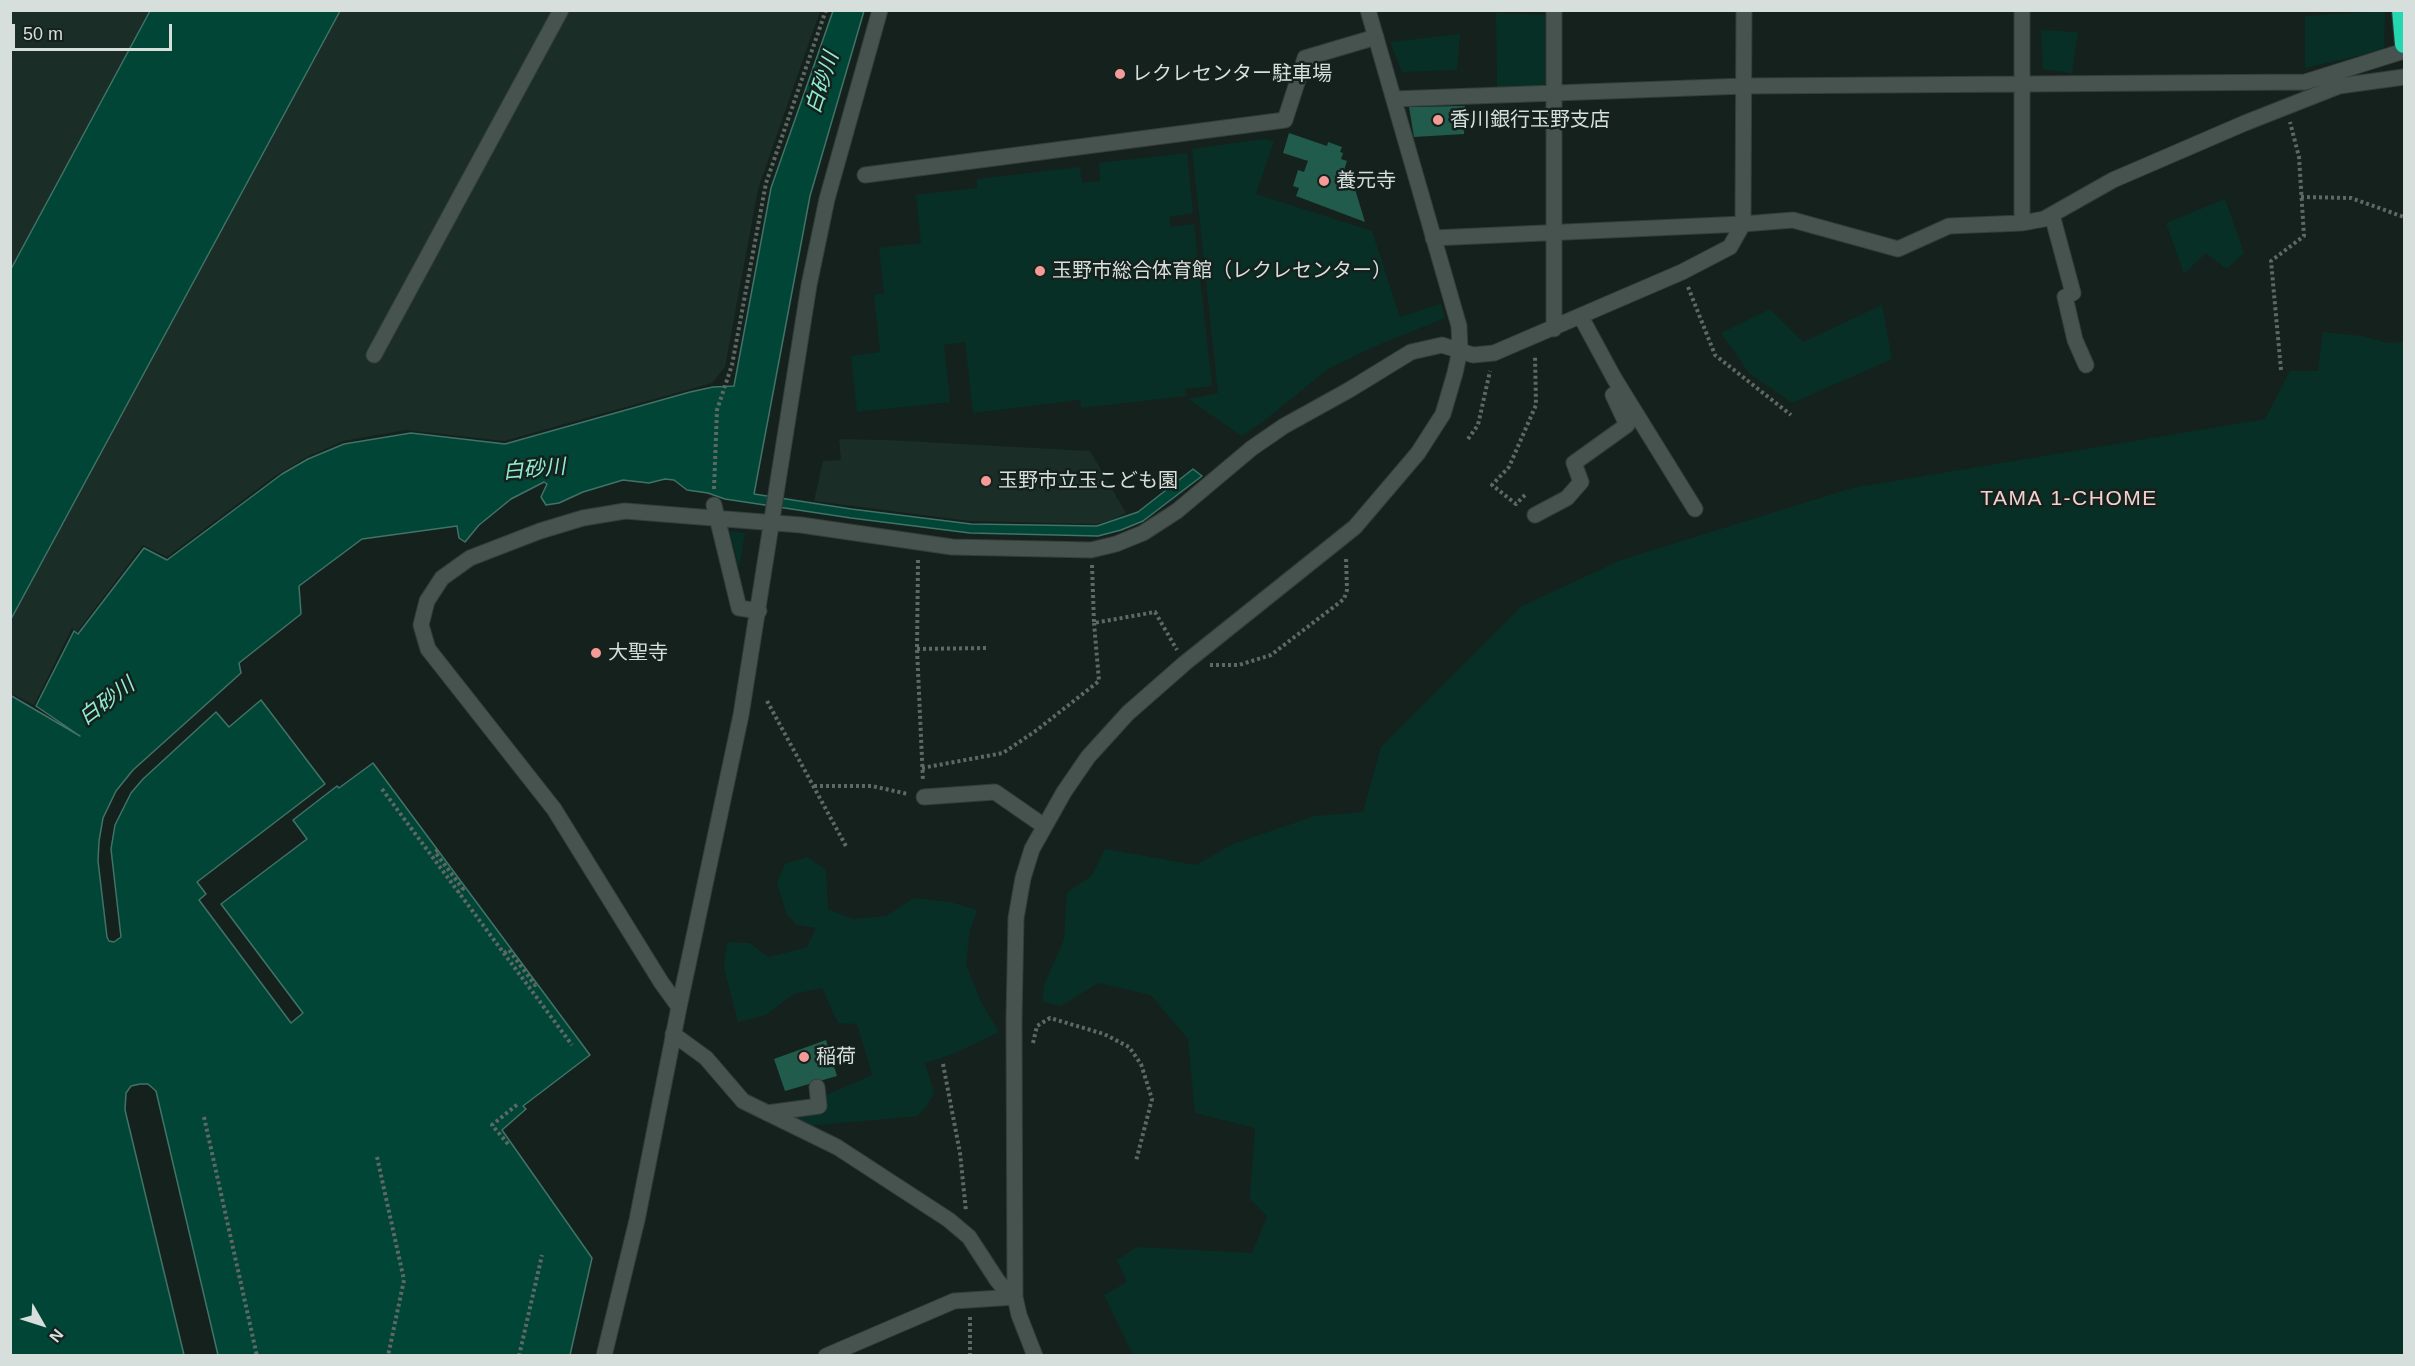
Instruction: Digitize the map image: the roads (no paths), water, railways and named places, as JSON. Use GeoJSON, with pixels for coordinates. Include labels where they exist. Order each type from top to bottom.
{"type":"FeatureCollection","features":[{"type":"Feature","properties":{"kind":"highway"},"geometry":{"type":"LineString","coordinates":[[2401,10],[2404,44]]}},
{"type":"Feature","properties":{"kind":"street"},"geometry":{"type":"LineString","coordinates":[[374,355],[561,10]]}},
{"type":"Feature","properties":{"kind":"street"},"geometry":{"type":"LineString","coordinates":[[604,1356],[637,1220],[673,1034],[741,715],[809,285],[827,199],[880,10]]}},
{"type":"Feature","properties":{"kind":"street"},"geometry":{"type":"LineString","coordinates":[[1035,1356],[1019,1315],[1015,1297],[1016,918],[1023,878],[1032,849],[1088,757],[1128,713],[1185,663],[1345,536],[1418,453],[1443,414],[1460,350],[1459,326],[1368,10]]}},
{"type":"Feature","properties":{"kind":"street"},"geometry":{"type":"LineString","coordinates":[[1554,10],[1554,328]]}},
{"type":"Feature","properties":{"kind":"street"},"geometry":{"type":"LineString","coordinates":[[679,1007],[661,982],[554,809],[428,649],[421,625],[427,601],[442,578],[470,558],[540,531],[583,518],[625,512],[715,511],[771,523],[952,547],[1091,550],[1116,544],[1143,533],[1177,511],[1252,448],[1284,426],[1411,352],[1442,345],[1473,355],[1494,353],[1682,272],[1730,247],[1743,224],[1744,10]]}},
{"type":"Feature","properties":{"kind":"street"},"geometry":{"type":"LineString","coordinates":[[2022,10],[2022,223]]}},
{"type":"Feature","properties":{"kind":"street"},"geometry":{"type":"LineString","coordinates":[[865,175],[1285,120],[1305,58],[1376,37]]}},
{"type":"Feature","properties":{"kind":"street"},"geometry":{"type":"LineString","coordinates":[[1394,99],[1744,86],[2305,82],[2404,51]]}},
{"type":"Feature","properties":{"kind":"street"},"geometry":{"type":"LineString","coordinates":[[1433,238],[1555,234],[1793,220],[1898,249],[1949,226],[2022,223],[2052,215],[2113,180],[2245,123],[2339,86],[2404,77]]}},
{"type":"Feature","properties":{"kind":"street"},"geometry":{"type":"LineString","coordinates":[[2052,215],[2073,293],[2065,297],[2075,340],[2086,365]]}},
{"type":"Feature","properties":{"kind":"street"},"geometry":{"type":"LineString","coordinates":[[1581,317],[1621,389],[1695,509]]}},
{"type":"Feature","properties":{"kind":"street"},"geometry":{"type":"LineString","coordinates":[[1535,515],[1567,498],[1581,482],[1574,462],[1627,425],[1613,395],[1621,389]]}},
{"type":"Feature","properties":{"kind":"street"},"geometry":{"type":"LineString","coordinates":[[715,511],[739,608],[759,611]]}},
{"type":"Feature","properties":{"kind":"street"},"geometry":{"type":"LineString","coordinates":[[924,796],[995,792],[1044,826]]}},
{"type":"Feature","properties":{"kind":"street"},"geometry":{"type":"LineString","coordinates":[[673,1034],[706,1058],[742,1101],[837,1147],[949,1220],[969,1237],[997,1280],[1015,1297]]}},
{"type":"Feature","properties":{"kind":"street"},"geometry":{"type":"LineString","coordinates":[[766,1113],[819,1106],[817,1087]]}},
{"type":"Feature","properties":{"kind":"street"},"geometry":{"type":"LineString","coordinates":[[826,1356],[954,1301],[1015,1297]]}},
{"type":"Feature","properties":{"kind":"water"},"geometry":{"type":"Polygon","coordinates":[[[150,11],[340,11],[11,619],[11,269],[150,11]]]}},
{"type":"Feature","properties":{"kind":"water","name":"白砂川"},"geometry":{"type":"Polygon","coordinates":[[[833,11],[864,11],[810,196],[754,494],[971,524],[1097,526],[1138,512],[1193,469],[1202,476],[1143,521],[1098,536],[970,533],[851,518],[725,499],[708,493],[687,490],[674,480],[665,479],[649,483],[623,480],[583,492],[559,503],[546,505],[541,497],[547,484],[544,482],[511,499],[479,525],[465,542],[459,538],[457,526],[362,539],[299,586],[301,614],[239,663],[241,673],[133,770],[116,791],[103,818],[99,841],[98,861],[107,937],[109,941],[114,942],[121,937],[111,849],[115,825],[131,793],[143,779],[216,712],[229,727],[261,700],[325,784],[197,882],[206,894],[199,900],[291,1023],[303,1013],[221,904],[307,839],[293,820],[337,786],[339,788],[373,763],[590,1055],[523,1106],[526,1109],[502,1130],[592,1258],[570,1355],[218,1355],[156,1091],[148,1084],[140,1084],[131,1086],[126,1093],[125,1110],[184,1355],[11,1355],[10,695],[80,736],[36,706],[74,631],[78,634],[144,548],[167,560],[282,474],[308,459],[344,444],[411,433],[505,444],[690,392],[713,387],[734,386],[771,188],[833,11]]]}},
{"type":"Feature","properties":{"kind":"place","name":"レクレセンター駐車場"},"geometry":{"type":"Point","coordinates":[1120,74]}},
{"type":"Feature","properties":{"kind":"place","name":"香川銀行玉野支店"},"geometry":{"type":"Point","coordinates":[1438,120]}},
{"type":"Feature","properties":{"kind":"place","name":"養元寺"},"geometry":{"type":"Point","coordinates":[1324,181]}},
{"type":"Feature","properties":{"kind":"place","name":"玉野市総合体育館（レクレセンター）"},"geometry":{"type":"Point","coordinates":[1040,271]}},
{"type":"Feature","properties":{"kind":"place","name":"玉野市立玉こども園"},"geometry":{"type":"Point","coordinates":[986,481]}},
{"type":"Feature","properties":{"kind":"place","name":"大聖寺"},"geometry":{"type":"Point","coordinates":[596,653]}},
{"type":"Feature","properties":{"kind":"place","name":"稲荷"},"geometry":{"type":"Point","coordinates":[804,1057]}},
{"type":"Feature","properties":{"kind":"district","name":"TAMA 1-CHOME"},"geometry":{"type":"Point","coordinates":[2069,499]}}]}
